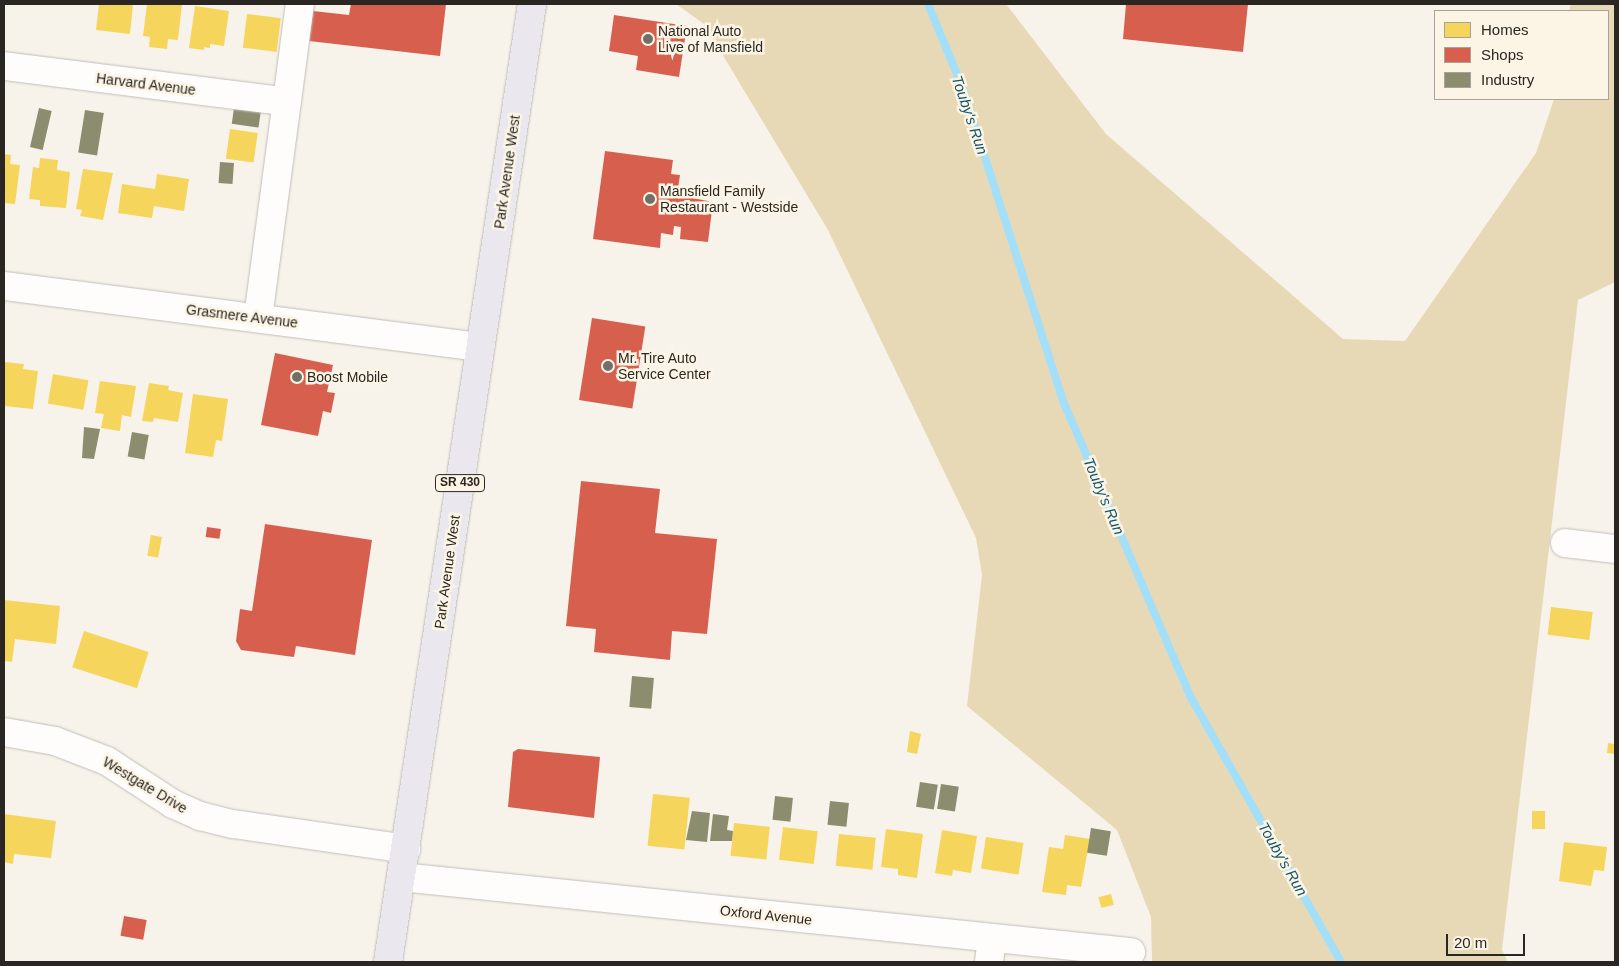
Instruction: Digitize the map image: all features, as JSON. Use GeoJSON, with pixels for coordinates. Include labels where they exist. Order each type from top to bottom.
{"type":"FeatureCollection","features":[{"type":"Feature","properties":{"kind":"main road","name":"Park Avenue West"},"geometry":{"type":"LineString","coordinates":[[388,962],[532,4]]}},
{"type":"Feature","properties":{"kind":"street"},"geometry":{"type":"LineString","coordinates":[[258,318],[300,4]]}},
{"type":"Feature","properties":{"kind":"street","name":"Harvard Avenue"},"geometry":{"type":"LineString","coordinates":[[4,66],[287,102]]}},
{"type":"Feature","properties":{"kind":"street","name":"Grasmere Avenue"},"geometry":{"type":"LineString","coordinates":[[4,286],[480,347]]}},
{"type":"Feature","properties":{"kind":"street"},"geometry":{"type":"LineString","coordinates":[[1564,543],[1615,549]]}},
{"type":"Feature","properties":{"kind":"street","name":"Westgate Drive"},"geometry":{"type":"LineString","coordinates":[[4,732],[55,741],[107,761],[172,804],[200,816],[232,824],[406,848]]}},
{"type":"Feature","properties":{"kind":"street","name":"Oxford Avenue"},"geometry":{"type":"LineString","coordinates":[[401,877],[991,950],[1131,952]]}},
{"type":"Feature","properties":{"kind":"shaded area"},"geometry":{"type":"Polygon","coordinates":[[[676,4],[1006,4],[1106,134],[1343,339],[1405,341],[1536,153],[1554,100],[1609,100],[1609,10],[1569,10],[1571,4],[1615,4],[1615,282],[1578,300],[1502,950],[1508,962],[1152,962],[1151,917],[1117,830],[967,706],[982,575],[976,538],[828,230],[704,24],[676,4]]]}},
{"type":"Feature","properties":{"kind":"building: Homes"},"geometry":{"type":"Polygon","coordinates":[[[99,4],[133,4],[130,34],[96,30],[99,4]]]}},
{"type":"Feature","properties":{"kind":"building: Homes"},"geometry":{"type":"Polygon","coordinates":[[[147,4],[182,4],[178,40],[168,39],[167,49],[149,47],[150,37],[143,36],[147,4]]]}},
{"type":"Feature","properties":{"kind":"building: Homes"},"geometry":{"type":"Polygon","coordinates":[[[195,6],[229,11],[224,46],[210,44],[210,48],[204,47],[204,50],[189,48],[195,6]]]}},
{"type":"Feature","properties":{"kind":"building: Homes"},"geometry":{"type":"Polygon","coordinates":[[[247,14],[281,18],[277,52],[243,48],[247,14]]]}},
{"type":"Feature","properties":{"kind":"building: Homes"},"geometry":{"type":"Polygon","coordinates":[[[230,129],[258,133],[254,163],[226,159],[230,129]]]}},
{"type":"Feature","properties":{"kind":"building: Homes"},"geometry":{"type":"Polygon","coordinates":[[[4,154],[11,155],[10,164],[20,165],[15,204],[4,203],[4,154]]]}},
{"type":"Feature","properties":{"kind":"building: Homes"},"geometry":{"type":"Polygon","coordinates":[[[40,158],[58,160],[57,170],[70,172],[66,208],[40,206],[40,200],[29,199],[33,167],[39,168],[40,158]]]}},
{"type":"Feature","properties":{"kind":"building: Homes"},"geometry":{"type":"Polygon","coordinates":[[[83,169],[113,173],[103,220],[80,216],[82,210],[76,209],[83,169]]]}},
{"type":"Feature","properties":{"kind":"building: Homes"},"geometry":{"type":"Polygon","coordinates":[[[157,174],[189,179],[184,211],[154,206],[152,218],[118,213],[122,184],[155,189],[157,174]]]}},
{"type":"Feature","properties":{"kind":"building: Homes"},"geometry":{"type":"Polygon","coordinates":[[[5,362],[24,364],[23,369],[38,371],[33,409],[4,406],[5,362]]]}},
{"type":"Feature","properties":{"kind":"building: Homes"},"geometry":{"type":"Polygon","coordinates":[[[53,374],[88,380],[83,410],[48,404],[53,374]]]}},
{"type":"Feature","properties":{"kind":"building: Homes"},"geometry":{"type":"Polygon","coordinates":[[[100,381],[136,386],[131,417],[122,415],[120,431],[101,428],[104,414],[95,413],[100,381]]]}},
{"type":"Feature","properties":{"kind":"building: Homes"},"geometry":{"type":"Polygon","coordinates":[[[149,383],[169,386],[168,390],[183,393],[178,422],[154,418],[153,422],[142,421],[149,383]]]}},
{"type":"Feature","properties":{"kind":"building: Homes"},"geometry":{"type":"Polygon","coordinates":[[[193,394],[228,399],[222,441],[216,440],[213,457],[185,453],[193,394]]]}},
{"type":"Feature","properties":{"kind":"building: Homes"},"geometry":{"type":"Polygon","coordinates":[[[151,535],[162,537],[158,558],[147,556],[151,535]]]}},
{"type":"Feature","properties":{"kind":"building: Homes"},"geometry":{"type":"Polygon","coordinates":[[[4,600],[60,606],[56,644],[15,639],[12,662],[4,661],[4,600]]]}},
{"type":"Feature","properties":{"kind":"building: Homes"},"geometry":{"type":"Polygon","coordinates":[[[1551,607],[1593,612],[1589,640],[1548,635],[1551,607]]]}},
{"type":"Feature","properties":{"kind":"building: Homes"},"geometry":{"type":"Polygon","coordinates":[[[84,631],[149,652],[137,688],[72,667],[84,631]]]}},
{"type":"Feature","properties":{"kind":"building: Homes"},"geometry":{"type":"Polygon","coordinates":[[[910,731],[921,734],[917,754],[907,752],[910,731]]]}},
{"type":"Feature","properties":{"kind":"building: Homes"},"geometry":{"type":"Polygon","coordinates":[[[1608,743],[1615,744],[1615,754],[1607,753],[1608,743]]]}},
{"type":"Feature","properties":{"kind":"building: Homes"},"geometry":{"type":"Polygon","coordinates":[[[653,794],[690,798],[684,850],[648,846],[653,794]]]}},
{"type":"Feature","properties":{"kind":"building: Homes"},"geometry":{"type":"Polygon","coordinates":[[[1532,811],[1545,811],[1545,829],[1532,829],[1532,811]]]}},
{"type":"Feature","properties":{"kind":"building: Homes"},"geometry":{"type":"Polygon","coordinates":[[[4,814],[56,821],[51,858],[14,854],[13,864],[4,862],[4,814]]]}},
{"type":"Feature","properties":{"kind":"building: Homes"},"geometry":{"type":"Polygon","coordinates":[[[734,823],[770,827],[766,860],[731,856],[734,823]]]}},
{"type":"Feature","properties":{"kind":"building: Homes"},"geometry":{"type":"Polygon","coordinates":[[[783,827],[818,831],[814,864],[779,860],[783,827]]]}},
{"type":"Feature","properties":{"kind":"building: Homes"},"geometry":{"type":"Polygon","coordinates":[[[886,829],[923,834],[917,878],[898,875],[898,869],[881,867],[886,829]]]}},
{"type":"Feature","properties":{"kind":"building: Homes"},"geometry":{"type":"Polygon","coordinates":[[[942,830],[977,836],[971,873],[953,870],[952,876],[935,873],[942,830]]]}},
{"type":"Feature","properties":{"kind":"building: Homes"},"geometry":{"type":"Polygon","coordinates":[[[839,834],[876,838],[872,870],[836,866],[839,834]]]}},
{"type":"Feature","properties":{"kind":"building: Homes"},"geometry":{"type":"Polygon","coordinates":[[[1065,835],[1090,839],[1081,887],[1067,885],[1066,895],[1042,892],[1049,847],[1063,849],[1065,835]]]}},
{"type":"Feature","properties":{"kind":"building: Homes"},"geometry":{"type":"Polygon","coordinates":[[[986,837],[1024,843],[1019,875],[981,869],[986,837]]]}},
{"type":"Feature","properties":{"kind":"building: Homes"},"geometry":{"type":"Polygon","coordinates":[[[1564,842],[1607,847],[1604,871],[1594,870],[1591,886],[1559,881],[1564,842]]]}},
{"type":"Feature","properties":{"kind":"building: Homes"},"geometry":{"type":"Polygon","coordinates":[[[1111,894],[1114,905],[1101,908],[1098,897],[1111,894]]]}},
{"type":"Feature","properties":{"kind":"building: Shops"},"geometry":{"type":"Polygon","coordinates":[[[351,4],[446,4],[440,56],[309,41],[313,11],[349,15],[351,4]]]}},
{"type":"Feature","properties":{"kind":"building: Shops"},"geometry":{"type":"Polygon","coordinates":[[[1126,4],[1248,4],[1243,52],[1123,39],[1126,4]]]}},
{"type":"Feature","properties":{"kind":"building: Shops","name":"National Auto Live of Mansfield"},"geometry":{"type":"Polygon","coordinates":[[[614,15],[687,26],[679,77],[636,70],[638,56],[609,51],[614,15]]]}},
{"type":"Feature","properties":{"kind":"building: Shops","name":"Mansfield Family Restaurant - Westside"},"geometry":{"type":"Polygon","coordinates":[[[605,151],[673,160],[671,174],[680,175],[677,195],[713,202],[708,242],[680,239],[681,227],[674,226],[673,235],[661,233],[660,248],[593,239],[605,151]]]}},
{"type":"Feature","properties":{"kind":"building: Shops"},"geometry":{"type":"Polygon","coordinates":[[[592,318],[645,326],[632,408],[579,400],[592,318]]]}},
{"type":"Feature","properties":{"kind":"building: Shops"},"geometry":{"type":"Polygon","coordinates":[[[275,353],[333,365],[327,392],[335,393],[331,413],[323,411],[318,436],[261,425],[275,353]]]}},
{"type":"Feature","properties":{"kind":"building: Shops"},"geometry":{"type":"Polygon","coordinates":[[[581,481],[660,489],[655,533],[717,539],[707,634],[672,631],[670,660],[594,652],[596,629],[566,626],[581,481]]]}},
{"type":"Feature","properties":{"kind":"building: Shops"},"geometry":{"type":"Polygon","coordinates":[[[265,524],[372,540],[355,655],[296,646],[294,657],[241,650],[236,641],[240,609],[252,611],[265,524]]]}},
{"type":"Feature","properties":{"kind":"building: Shops"},"geometry":{"type":"Polygon","coordinates":[[[207,527],[221,529],[219,539],[206,537],[207,527]]]}},
{"type":"Feature","properties":{"kind":"building: Shops"},"geometry":{"type":"Polygon","coordinates":[[[518,749],[600,757],[594,818],[508,807],[513,752],[518,749]]]}},
{"type":"Feature","properties":{"kind":"building: Shops"},"geometry":{"type":"Polygon","coordinates":[[[124,916],[147,920],[143,940],[121,936],[124,916]]]}},
{"type":"Feature","properties":{"kind":"building: Industry"},"geometry":{"type":"Polygon","coordinates":[[[39,108],[52,111],[43,150],[30,147],[39,108]]]}},
{"type":"Feature","properties":{"kind":"building: Industry"},"geometry":{"type":"Polygon","coordinates":[[[234,108],[261,112],[259,128],[232,124],[234,108]]]}},
{"type":"Feature","properties":{"kind":"building: Industry"},"geometry":{"type":"Polygon","coordinates":[[[85,110],[104,113],[97,155],[78,152],[85,110]]]}},
{"type":"Feature","properties":{"kind":"building: Industry"},"geometry":{"type":"Polygon","coordinates":[[[220,162],[234,163],[233,184],[219,183],[220,162]]]}},
{"type":"Feature","properties":{"kind":"building: Industry"},"geometry":{"type":"Polygon","coordinates":[[[84,427],[100,429],[94,459],[82,458],[84,427]]]}},
{"type":"Feature","properties":{"kind":"building: Industry"},"geometry":{"type":"Polygon","coordinates":[[[132,432],[149,435],[144,460],[128,457],[132,432]]]}},
{"type":"Feature","properties":{"kind":"building: Industry"},"geometry":{"type":"Polygon","coordinates":[[[632,676],[654,678],[651,709],[629,707],[632,676]]]}},
{"type":"Feature","properties":{"kind":"building: Industry"},"geometry":{"type":"Polygon","coordinates":[[[920,782],[938,785],[934,810],[916,807],[920,782]]]}},
{"type":"Feature","properties":{"kind":"building: Industry"},"geometry":{"type":"Polygon","coordinates":[[[941,784],[959,787],[955,812],[937,809],[941,784]]]}},
{"type":"Feature","properties":{"kind":"building: Industry"},"geometry":{"type":"Polygon","coordinates":[[[775,796],[793,798],[790,822],[772,820],[775,796]]]}},
{"type":"Feature","properties":{"kind":"building: Industry"},"geometry":{"type":"Polygon","coordinates":[[[830,801],[849,803],[846,827],[827,825],[830,801]]]}},
{"type":"Feature","properties":{"kind":"building: Industry"},"geometry":{"type":"Polygon","coordinates":[[[692,811],[710,813],[707,842],[686,840],[692,811]]]}},
{"type":"Feature","properties":{"kind":"building: Industry"},"geometry":{"type":"Polygon","coordinates":[[[713,814],[729,816],[727,830],[733,831],[732,841],[710,841],[713,814]]]}},
{"type":"Feature","properties":{"kind":"building: Industry"},"geometry":{"type":"Polygon","coordinates":[[[1091,828],[1111,831],[1107,856],[1087,853],[1091,828]]]}},
{"type":"Feature","properties":{"kind":"waterway","name":"Touby's Run"},"geometry":{"type":"LineString","coordinates":[[928,4],[962,86],[1064,403],[1190,696],[1341,962]]}},
{"type":"Feature","properties":{"kind":"place","name":"National Auto Live of Mansfield"},"geometry":{"type":"Point","coordinates":[648,39]}},
{"type":"Feature","properties":{"kind":"place","name":"Mansfield Family Restaurant - Westside"},"geometry":{"type":"Point","coordinates":[650,199]}},
{"type":"Feature","properties":{"kind":"place","name":"Mr. Tire Auto Service Center"},"geometry":{"type":"Point","coordinates":[608,366]}},
{"type":"Feature","properties":{"kind":"place","name":"Boost Mobile"},"geometry":{"type":"Point","coordinates":[297,377]}}]}
